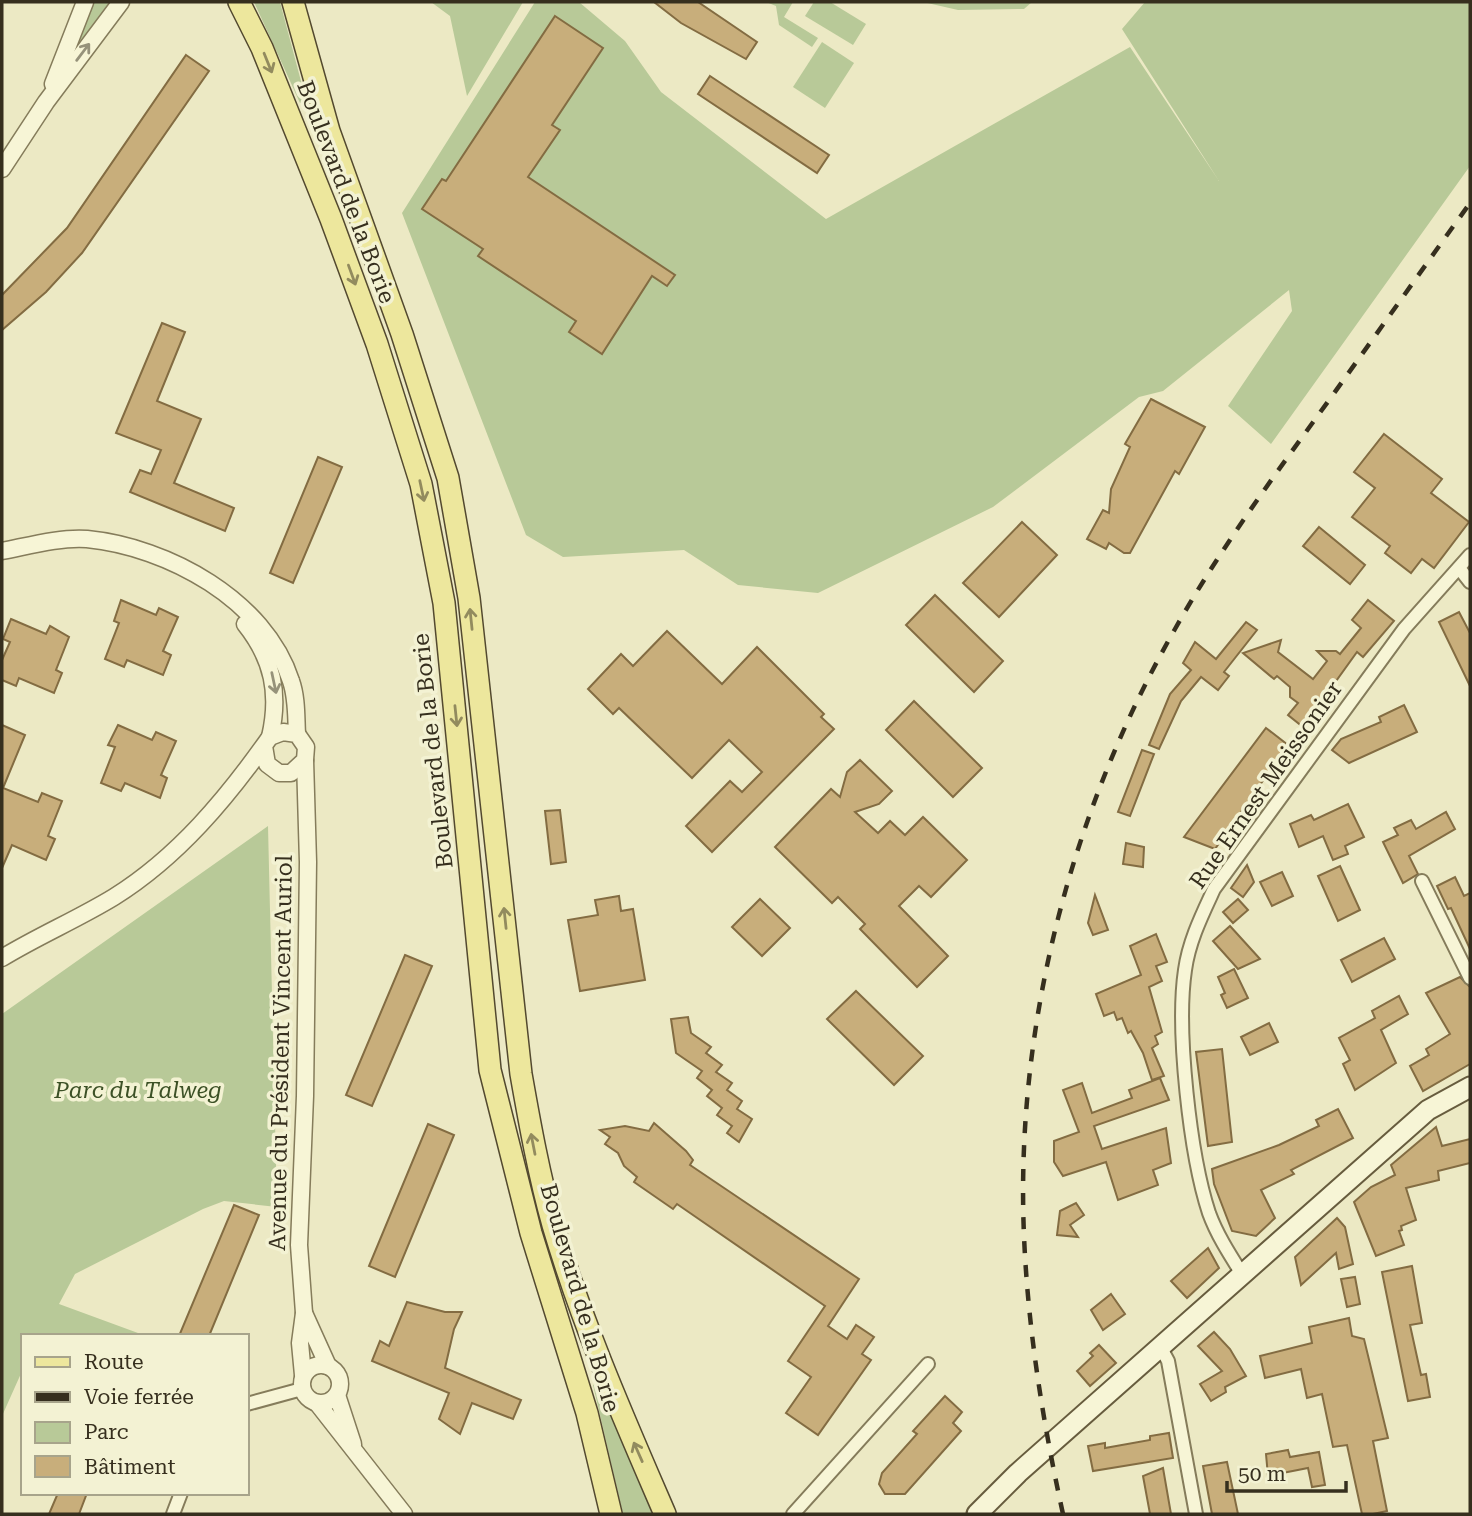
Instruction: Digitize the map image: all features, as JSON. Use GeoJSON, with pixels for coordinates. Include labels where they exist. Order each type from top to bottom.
{"type":"FeatureCollection","features":[{"type":"Feature","properties":{"kind":"main road","name":"Boulevard de la Borie"},"geometry":{"type":"LineString","coordinates":[[239,2],[262,48],[331,219],[377,344],[421,484],[444,603],[471,847],[491,1070],[531,1233],[587,1413],[611,1514]]}},
{"type":"Feature","properties":{"kind":"main road","name":"Boulevard de la Borie"},"geometry":{"type":"LineString","coordinates":[[293,2],[329,131],[402,334],[448,478],[469,598],[521,1074],[534,1150],[554,1226],[616,1404],[665,1514]]}},
{"type":"Feature","properties":{"kind":"main road"},"geometry":{"type":"LineString","coordinates":[[977,1514],[1018,1473],[1428,1110],[1470,1087]]}},
{"type":"Feature","properties":{"kind":"street"},"geometry":{"type":"LineString","coordinates":[[46,102],[85,2]]}},
{"type":"Feature","properties":{"kind":"street"},"geometry":{"type":"LineString","coordinates":[[2,169],[46,102],[121,2]]}},
{"type":"Feature","properties":{"kind":"street"},"geometry":{"type":"LineString","coordinates":[[2,551],[68,541],[96,541],[183,566],[242,606],[279,655],[295,698],[296,734],[306,747],[305,760],[297,770],[245,775]]}},
{"type":"Feature","properties":{"kind":"street","name":"Rue Ernest Meissonier"},"geometry":{"type":"LineString","coordinates":[[1242,1274],[1209,1213],[1195,1150],[1182,1001],[1185,967],[1194,935],[1214,889],[1404,629],[1470,555]]}},
{"type":"Feature","properties":{"kind":"street"},"geometry":{"type":"LineString","coordinates":[[1459,568],[1470,582]]}},
{"type":"Feature","properties":{"kind":"street"},"geometry":{"type":"LineString","coordinates":[[231,601],[235,612],[261,649],[275,682],[277,701],[264,758],[305,793]]}},
{"type":"Feature","properties":{"kind":"street"},"geometry":{"type":"LineString","coordinates":[[2,958],[114,897],[160,864],[220,804],[245,775],[267,742],[283,732],[296,734]]}},
{"type":"Feature","properties":{"kind":"street","name":"Avenue du Président Vincent Auriol"},"geometry":{"type":"LineString","coordinates":[[303,1382],[300,1343],[304,1313],[299,1245],[305,1096],[308,852],[305,760]]}},
{"type":"Feature","properties":{"kind":"street"},"geometry":{"type":"LineString","coordinates":[[1422,881],[1470,978]]}},
{"type":"Feature","properties":{"kind":"street","name":"Avenue du Président Vincent Auriol"},"geometry":{"type":"LineString","coordinates":[[304,1313],[328,1366]]}},
{"type":"Feature","properties":{"kind":"street"},"geometry":{"type":"LineString","coordinates":[[1161,1348],[1168,1361],[1196,1514]]}},
{"type":"Feature","properties":{"kind":"street"},"geometry":{"type":"LineString","coordinates":[[793,1514],[928,1364]]}},
{"type":"Feature","properties":{"kind":"street"},"geometry":{"type":"LineString","coordinates":[[248,1404],[303,1382],[311,1367],[328,1366],[340,1380],[337,1395],[359,1459]]}},
{"type":"Feature","properties":{"kind":"street"},"geometry":{"type":"LineString","coordinates":[[303,1382],[359,1459],[404,1514]]}},
{"type":"Feature","properties":{"kind":"street"},"geometry":{"type":"LineString","coordinates":[[317,1403],[328,1402],[337,1395]]}},
{"type":"Feature","properties":{"kind":"street"},"geometry":{"type":"LineString","coordinates":[[173,1514],[180,1495]]}},
{"type":"Feature","properties":{"kind":"green space"},"geometry":{"type":"Polygon","coordinates":[[[94,2],[112,2],[66,66],[94,2]]]}},
{"type":"Feature","properties":{"kind":"green space"},"geometry":{"type":"Polygon","coordinates":[[[254,2],[280,2],[306,100],[300,103],[254,2]]]}},
{"type":"Feature","properties":{"kind":"green space"},"geometry":{"type":"Polygon","coordinates":[[[431,2],[523,2],[467,96],[450,16],[431,2]]]}},
{"type":"Feature","properties":{"kind":"green space"},"geometry":{"type":"Polygon","coordinates":[[[535,2],[579,2],[625,41],[661,92],[826,219],[1130,47],[1219,181],[1122,29],[1145,2],[1470,2],[1470,166],[1271,444],[1228,406],[1292,311],[1289,290],[1163,391],[1139,397],[993,507],[818,593],[738,585],[684,550],[563,557],[526,535],[402,213],[535,2]]]}},
{"type":"Feature","properties":{"kind":"green space"},"geometry":{"type":"Polygon","coordinates":[[[766,2],[793,2],[784,17],[818,38],[812,47],[779,25],[776,6],[766,2]]]}},
{"type":"Feature","properties":{"kind":"green space"},"geometry":{"type":"Polygon","coordinates":[[[814,2],[830,2],[866,24],[853,45],[805,16],[814,2]]]}},
{"type":"Feature","properties":{"kind":"green space"},"geometry":{"type":"Polygon","coordinates":[[[923,2],[1032,2],[1024,9],[958,10],[923,2]]]}},
{"type":"Feature","properties":{"kind":"green space"},"geometry":{"type":"Polygon","coordinates":[[[822,42],[854,63],[825,108],[793,87],[822,42]]]}},
{"type":"Feature","properties":{"kind":"green space","name":"Parc du Talweg"},"geometry":{"type":"Polygon","coordinates":[[[268,826],[277,1207],[224,1201],[75,1274],[59,1304],[138,1333],[21,1334],[21,1373],[2,1416],[2,1014],[268,826]]]}},
{"type":"Feature","properties":{"kind":"green space"},"geometry":{"type":"Polygon","coordinates":[[[598,1383],[653,1514],[623,1514],[593,1385],[598,1383]]]}},
{"type":"Feature","properties":{"kind":"building"},"geometry":{"type":"Polygon","coordinates":[[[654,2],[698,2],[757,42],[746,59],[681,23],[654,2]]]}},
{"type":"Feature","properties":{"kind":"building"},"geometry":{"type":"Polygon","coordinates":[[[555,16],[603,48],[552,125],[560,130],[528,177],[675,275],[667,286],[652,276],[602,354],[569,332],[576,321],[478,256],[483,249],[422,209],[442,179],[446,181],[555,16]]]}},
{"type":"Feature","properties":{"kind":"building"},"geometry":{"type":"Polygon","coordinates":[[[186,55],[209,71],[82,253],[46,292],[2,330],[2,295],[67,228],[186,55]]]}},
{"type":"Feature","properties":{"kind":"building"},"geometry":{"type":"Polygon","coordinates":[[[710,76],[829,155],[817,173],[698,94],[710,76]]]}},
{"type":"Feature","properties":{"kind":"building"},"geometry":{"type":"Polygon","coordinates":[[[162,323],[185,332],[157,401],[201,419],[174,483],[234,508],[225,531],[130,492],[140,470],[151,474],[161,450],[116,433],[162,323]]]}},
{"type":"Feature","properties":{"kind":"building"},"geometry":{"type":"Polygon","coordinates":[[[1151,399],[1205,427],[1179,474],[1175,471],[1130,553],[1124,553],[1109,543],[1106,549],[1087,539],[1103,510],[1109,513],[1111,489],[1130,447],[1125,444],[1151,399]]]}},
{"type":"Feature","properties":{"kind":"building"},"geometry":{"type":"Polygon","coordinates":[[[1384,434],[1442,479],[1431,493],[1469,522],[1434,568],[1422,559],[1411,573],[1385,553],[1390,546],[1352,517],[1375,488],[1354,472],[1384,434]]]}},
{"type":"Feature","properties":{"kind":"building"},"geometry":{"type":"Polygon","coordinates":[[[318,457],[342,467],[293,583],[270,573],[318,457]]]}},
{"type":"Feature","properties":{"kind":"building"},"geometry":{"type":"Polygon","coordinates":[[[1022,522],[1057,555],[999,617],[963,583],[1022,522]]]}},
{"type":"Feature","properties":{"kind":"building"},"geometry":{"type":"Polygon","coordinates":[[[1319,527],[1365,565],[1350,584],[1303,546],[1319,527]]]}},
{"type":"Feature","properties":{"kind":"building"},"geometry":{"type":"Polygon","coordinates":[[[935,595],[1003,661],[974,692],[906,625],[935,595]]]}},
{"type":"Feature","properties":{"kind":"building"},"geometry":{"type":"Polygon","coordinates":[[[121,600],[156,615],[159,608],[178,617],[163,651],[171,655],[163,675],[127,660],[124,667],[105,659],[119,623],[114,621],[121,600]]]}},
{"type":"Feature","properties":{"kind":"building"},"geometry":{"type":"Polygon","coordinates":[[[1368,600],[1394,621],[1363,657],[1357,652],[1303,727],[1288,715],[1298,703],[1290,697],[1290,687],[1277,676],[1274,679],[1243,653],[1281,640],[1278,652],[1313,679],[1327,661],[1317,651],[1336,651],[1340,654],[1361,628],[1352,620],[1368,600]]]}},
{"type":"Feature","properties":{"kind":"building"},"geometry":{"type":"Polygon","coordinates":[[[1459,612],[1470,633],[1470,686],[1439,622],[1459,612]]]}},
{"type":"Feature","properties":{"kind":"building"},"geometry":{"type":"Polygon","coordinates":[[[11,619],[46,634],[50,626],[69,637],[56,670],[62,673],[54,693],[19,678],[16,686],[2,680],[2,660],[10,642],[3,639],[11,619]]]}},
{"type":"Feature","properties":{"kind":"building"},"geometry":{"type":"Polygon","coordinates":[[[1246,622],[1257,630],[1224,672],[1229,676],[1218,690],[1201,677],[1181,701],[1159,749],[1149,745],[1170,694],[1191,670],[1183,663],[1195,642],[1216,659],[1246,622]]]}},
{"type":"Feature","properties":{"kind":"building"},"geometry":{"type":"Polygon","coordinates":[[[667,631],[722,684],[757,647],[824,714],[821,717],[834,729],[712,852],[686,826],[730,781],[742,792],[762,772],[729,740],[692,778],[619,708],[613,714],[588,689],[621,654],[633,666],[667,631]]]}},
{"type":"Feature","properties":{"kind":"building"},"geometry":{"type":"Polygon","coordinates":[[[914,701],[982,768],[953,797],[886,730],[914,701]]]}},
{"type":"Feature","properties":{"kind":"building"},"geometry":{"type":"Polygon","coordinates":[[[1404,705],[1417,732],[1349,763],[1332,750],[1341,739],[1381,722],[1379,717],[1404,705]]]}},
{"type":"Feature","properties":{"kind":"building"},"geometry":{"type":"Polygon","coordinates":[[[2,725],[25,735],[3,788],[38,802],[42,793],[62,801],[48,836],[55,839],[46,860],[12,845],[2,868],[2,725]]]}},
{"type":"Feature","properties":{"kind":"building"},"geometry":{"type":"Polygon","coordinates":[[[118,725],[152,740],[156,732],[176,741],[161,775],[167,778],[160,798],[125,783],[121,791],[101,783],[115,747],[108,745],[118,725]]]}},
{"type":"Feature","properties":{"kind":"building"},"geometry":{"type":"Polygon","coordinates":[[[1266,728],[1288,745],[1215,849],[1184,837],[1266,728]]]}},
{"type":"Feature","properties":{"kind":"building"},"geometry":{"type":"Polygon","coordinates":[[[1142,750],[1154,754],[1130,816],[1118,812],[1142,750]]]}},
{"type":"Feature","properties":{"kind":"building"},"geometry":{"type":"Polygon","coordinates":[[[860,760],[892,791],[879,804],[855,812],[878,833],[890,821],[905,835],[923,817],[967,860],[931,897],[919,886],[899,906],[948,956],[917,987],[860,929],[865,924],[838,897],[832,903],[775,847],[831,789],[840,797],[847,772],[860,760]]]}},
{"type":"Feature","properties":{"kind":"building"},"geometry":{"type":"Polygon","coordinates":[[[1348,804],[1364,837],[1345,846],[1348,854],[1333,860],[1323,836],[1299,847],[1290,824],[1311,815],[1314,820],[1348,804]]]}},
{"type":"Feature","properties":{"kind":"building"},"geometry":{"type":"Polygon","coordinates":[[[560,810],[566,862],[551,864],[545,811],[560,810]]]}},
{"type":"Feature","properties":{"kind":"building"},"geometry":{"type":"Polygon","coordinates":[[[1446,812],[1455,829],[1409,856],[1418,874],[1403,883],[1383,842],[1398,835],[1394,828],[1411,820],[1416,829],[1446,812]]]}},
{"type":"Feature","properties":{"kind":"building"},"geometry":{"type":"Polygon","coordinates":[[[1126,843],[1144,847],[1143,867],[1123,864],[1126,843]]]}},
{"type":"Feature","properties":{"kind":"building"},"geometry":{"type":"Polygon","coordinates":[[[1247,865],[1254,882],[1243,897],[1231,888],[1247,865]]]}},
{"type":"Feature","properties":{"kind":"building"},"geometry":{"type":"Polygon","coordinates":[[[1340,866],[1360,910],[1338,921],[1318,876],[1340,866]]]}},
{"type":"Feature","properties":{"kind":"building"},"geometry":{"type":"Polygon","coordinates":[[[1282,872],[1293,896],[1272,906],[1260,882],[1282,872]]]}},
{"type":"Feature","properties":{"kind":"building"},"geometry":{"type":"Polygon","coordinates":[[[1455,877],[1464,896],[1470,893],[1470,949],[1451,908],[1448,909],[1437,886],[1455,877]]]}},
{"type":"Feature","properties":{"kind":"building"},"geometry":{"type":"Polygon","coordinates":[[[1095,895],[1108,930],[1093,935],[1088,923],[1095,895]]]}},
{"type":"Feature","properties":{"kind":"building"},"geometry":{"type":"Polygon","coordinates":[[[619,896],[621,911],[633,909],[645,980],[580,991],[568,920],[598,915],[595,900],[619,896]]]}},
{"type":"Feature","properties":{"kind":"building"},"geometry":{"type":"Polygon","coordinates":[[[760,899],[790,928],[762,956],[732,927],[760,899]]]}},
{"type":"Feature","properties":{"kind":"building"},"geometry":{"type":"Polygon","coordinates":[[[1238,899],[1248,910],[1233,923],[1223,912],[1238,899]]]}},
{"type":"Feature","properties":{"kind":"building"},"geometry":{"type":"Polygon","coordinates":[[[1230,926],[1260,959],[1238,969],[1213,941],[1230,926]]]}},
{"type":"Feature","properties":{"kind":"building"},"geometry":{"type":"Polygon","coordinates":[[[1156,934],[1167,962],[1156,966],[1162,981],[1149,987],[1162,1032],[1155,1036],[1158,1044],[1152,1048],[1164,1076],[1152,1080],[1143,1053],[1131,1031],[1128,1033],[1122,1018],[1117,1020],[1114,1012],[1104,1016],[1096,994],[1141,975],[1130,946],[1156,934]]]}},
{"type":"Feature","properties":{"kind":"building"},"geometry":{"type":"Polygon","coordinates":[[[1384,938],[1395,959],[1352,982],[1341,960],[1384,938]]]}},
{"type":"Feature","properties":{"kind":"building"},"geometry":{"type":"Polygon","coordinates":[[[405,955],[432,966],[372,1106],[346,1095],[405,955]]]}},
{"type":"Feature","properties":{"kind":"building"},"geometry":{"type":"Polygon","coordinates":[[[1234,969],[1248,998],[1227,1008],[1221,995],[1225,993],[1218,977],[1234,969]]]}},
{"type":"Feature","properties":{"kind":"building"},"geometry":{"type":"Polygon","coordinates":[[[1460,977],[1470,987],[1470,1064],[1423,1091],[1410,1066],[1429,1055],[1426,1049],[1450,1034],[1426,993],[1460,977]]]}},
{"type":"Feature","properties":{"kind":"building"},"geometry":{"type":"Polygon","coordinates":[[[856,991],[923,1056],[894,1085],[827,1019],[856,991]]]}},
{"type":"Feature","properties":{"kind":"building"},"geometry":{"type":"Polygon","coordinates":[[[1399,996],[1408,1014],[1381,1030],[1396,1063],[1355,1090],[1343,1064],[1350,1060],[1339,1038],[1375,1018],[1372,1011],[1399,996]]]}},
{"type":"Feature","properties":{"kind":"building"},"geometry":{"type":"Polygon","coordinates":[[[688,1017],[691,1033],[711,1047],[706,1053],[722,1065],[716,1072],[732,1083],[727,1090],[742,1101],[737,1109],[752,1119],[739,1142],[727,1133],[732,1126],[717,1115],[722,1108],[707,1096],[712,1090],[697,1078],[702,1071],[676,1053],[671,1019],[688,1017]]]}},
{"type":"Feature","properties":{"kind":"building"},"geometry":{"type":"Polygon","coordinates":[[[1269,1023],[1278,1042],[1250,1055],[1241,1037],[1269,1023]]]}},
{"type":"Feature","properties":{"kind":"building"},"geometry":{"type":"Polygon","coordinates":[[[1222,1049],[1232,1142],[1208,1146],[1196,1052],[1222,1049]]]}},
{"type":"Feature","properties":{"kind":"building"},"geometry":{"type":"Polygon","coordinates":[[[1160,1078],[1169,1100],[1094,1126],[1102,1149],[1166,1128],[1171,1163],[1153,1170],[1158,1185],[1118,1200],[1106,1162],[1063,1176],[1054,1162],[1054,1141],[1079,1132],[1063,1090],[1082,1083],[1092,1113],[1132,1098],[1129,1090],[1160,1078]]]}},
{"type":"Feature","properties":{"kind":"building"},"geometry":{"type":"Polygon","coordinates":[[[1338,1109],[1353,1138],[1291,1170],[1294,1174],[1261,1190],[1275,1218],[1256,1236],[1232,1231],[1214,1184],[1212,1169],[1279,1145],[1319,1126],[1316,1120],[1338,1109]]]}},
{"type":"Feature","properties":{"kind":"building"},"geometry":{"type":"Polygon","coordinates":[[[654,1123],[686,1151],[693,1160],[690,1165],[859,1279],[828,1326],[847,1339],[856,1325],[874,1337],[862,1354],[871,1360],[818,1435],[786,1413],[811,1377],[788,1361],[825,1306],[677,1204],[673,1209],[634,1182],[637,1177],[624,1166],[618,1153],[605,1144],[610,1137],[600,1130],[625,1126],[649,1131],[654,1123]]]}},
{"type":"Feature","properties":{"kind":"building"},"geometry":{"type":"Polygon","coordinates":[[[428,1124],[454,1135],[395,1277],[369,1266],[428,1124]]]}},
{"type":"Feature","properties":{"kind":"building"},"geometry":{"type":"Polygon","coordinates":[[[1436,1127],[1442,1146],[1470,1139],[1470,1163],[1438,1171],[1439,1180],[1406,1188],[1416,1220],[1401,1226],[1402,1230],[1399,1231],[1404,1245],[1376,1256],[1354,1202],[1371,1187],[1395,1175],[1391,1165],[1436,1127]]]}},
{"type":"Feature","properties":{"kind":"building"},"geometry":{"type":"Polygon","coordinates":[[[1076,1203],[1084,1215],[1070,1225],[1078,1237],[1057,1235],[1060,1211],[1076,1203]]]}},
{"type":"Feature","properties":{"kind":"building"},"geometry":{"type":"Polygon","coordinates":[[[234,1205],[259,1215],[210,1334],[180,1334],[234,1205]]]}},
{"type":"Feature","properties":{"kind":"building"},"geometry":{"type":"Polygon","coordinates":[[[1337,1218],[1345,1227],[1353,1264],[1339,1269],[1336,1253],[1301,1285],[1295,1257],[1337,1218]]]}},
{"type":"Feature","properties":{"kind":"building"},"geometry":{"type":"Polygon","coordinates":[[[1208,1248],[1219,1268],[1187,1298],[1171,1281],[1208,1248]]]}},
{"type":"Feature","properties":{"kind":"building"},"geometry":{"type":"Polygon","coordinates":[[[1412,1266],[1422,1323],[1410,1325],[1421,1375],[1426,1374],[1430,1397],[1408,1401],[1382,1272],[1412,1266]]]}},
{"type":"Feature","properties":{"kind":"building"},"geometry":{"type":"Polygon","coordinates":[[[1355,1277],[1360,1304],[1347,1307],[1341,1279],[1355,1277]]]}},
{"type":"Feature","properties":{"kind":"building"},"geometry":{"type":"Polygon","coordinates":[[[1111,1294],[1125,1314],[1103,1330],[1091,1310],[1111,1294]]]}},
{"type":"Feature","properties":{"kind":"building"},"geometry":{"type":"Polygon","coordinates":[[[407,1302],[445,1312],[462,1312],[454,1329],[445,1368],[521,1400],[513,1419],[472,1403],[460,1434],[439,1419],[449,1393],[372,1361],[380,1341],[389,1346],[407,1302]]]}},
{"type":"Feature","properties":{"kind":"building"},"geometry":{"type":"Polygon","coordinates":[[[1349,1318],[1352,1336],[1364,1339],[1388,1438],[1373,1441],[1387,1511],[1373,1514],[1362,1514],[1347,1445],[1333,1447],[1322,1394],[1307,1398],[1301,1369],[1265,1378],[1260,1356],[1312,1343],[1309,1327],[1349,1318]]]}},
{"type":"Feature","properties":{"kind":"building"},"geometry":{"type":"Polygon","coordinates":[[[1214,1332],[1230,1349],[1246,1376],[1225,1387],[1226,1392],[1211,1401],[1200,1384],[1222,1371],[1198,1346],[1214,1332]]]}},
{"type":"Feature","properties":{"kind":"building"},"geometry":{"type":"Polygon","coordinates":[[[1099,1345],[1116,1363],[1090,1386],[1077,1371],[1093,1356],[1090,1353],[1099,1345]]]}},
{"type":"Feature","properties":{"kind":"building"},"geometry":{"type":"Polygon","coordinates":[[[945,1396],[962,1412],[953,1423],[961,1431],[905,1494],[885,1494],[879,1484],[882,1473],[917,1434],[913,1431],[945,1396]]]}},
{"type":"Feature","properties":{"kind":"building"},"geometry":{"type":"Polygon","coordinates":[[[1169,1433],[1173,1458],[1093,1471],[1088,1446],[1105,1443],[1105,1448],[1150,1440],[1150,1436],[1169,1433]]]}},
{"type":"Feature","properties":{"kind":"building"},"geometry":{"type":"Polygon","coordinates":[[[1288,1450],[1290,1457],[1319,1452],[1325,1485],[1312,1487],[1308,1468],[1268,1476],[1266,1454],[1288,1450]]]}},
{"type":"Feature","properties":{"kind":"building"},"geometry":{"type":"Polygon","coordinates":[[[1227,1462],[1238,1514],[1212,1514],[1203,1466],[1227,1462]]]}},
{"type":"Feature","properties":{"kind":"building"},"geometry":{"type":"Polygon","coordinates":[[[1163,1468],[1171,1514],[1150,1514],[1143,1476],[1163,1468]]]}},
{"type":"Feature","properties":{"kind":"building"},"geometry":{"type":"Polygon","coordinates":[[[57,1495],[86,1495],[79,1514],[49,1514],[57,1495]]]}},
{"type":"Feature","properties":{"kind":"railway"},"geometry":{"type":"LineString","coordinates":[[1063,1514],[1043,1411],[1033,1341],[1024,1236],[1024,1157],[1029,1078],[1040,1000],[1057,922],[1079,846],[1106,771],[1138,699],[1211,569],[1250,510],[1470,203]]}}]}
